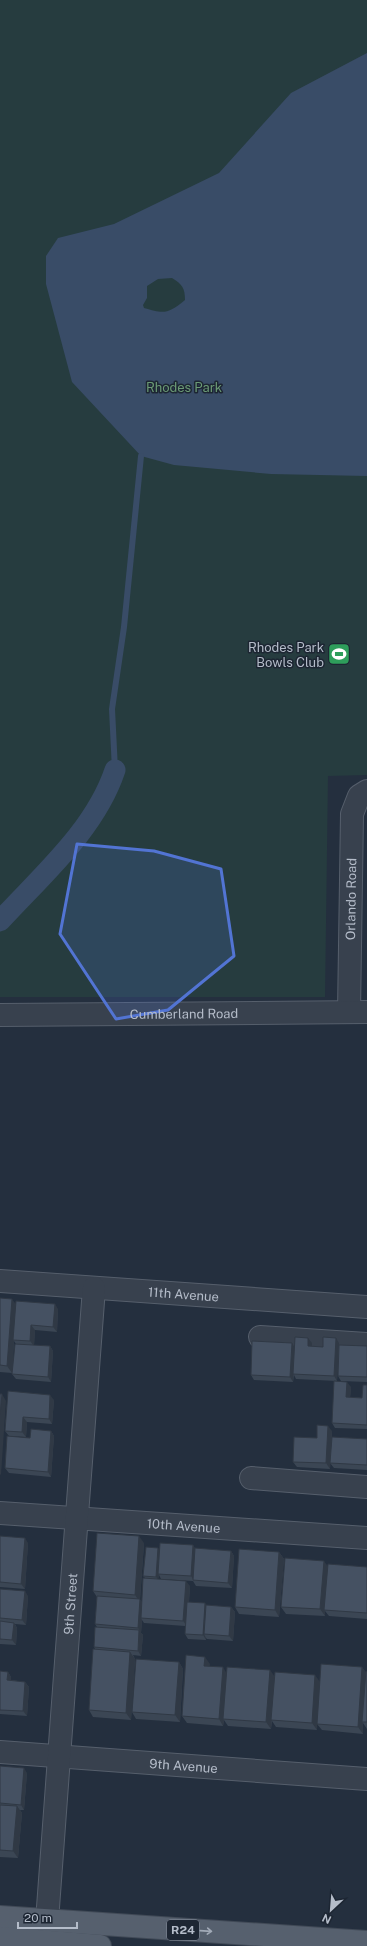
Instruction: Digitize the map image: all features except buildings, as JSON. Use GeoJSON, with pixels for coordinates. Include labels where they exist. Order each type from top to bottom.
{"type":"FeatureCollection","features":[{"type":"Feature","properties":{"kind":"main road","name":"R24"},"geometry":{"type":"LineString","coordinates":[[0,1917],[367,1942]]}},
{"type":"Feature","properties":{"kind":"main road"},"geometry":{"type":"LineString","coordinates":[[0,1938],[48,1944],[100,1946]]}},
{"type":"Feature","properties":{"kind":"street","name":"Orlando Road"},"geometry":{"type":"LineString","coordinates":[[358,1012],[352,814],[359,796],[367,791]]}},
{"type":"Feature","properties":{"kind":"street","name":"Cumberland Road"},"geometry":{"type":"LineString","coordinates":[[0,1015],[358,1012]]}},
{"type":"Feature","properties":{"kind":"street","name":"11th Avenue"},"geometry":{"type":"LineString","coordinates":[[0,1281],[367,1306]]}},
{"type":"Feature","properties":{"kind":"street","name":"9th Street"},"geometry":{"type":"LineString","coordinates":[[47,1921],[61,1756],[76,1518],[94,1288]]}},
{"type":"Feature","properties":{"kind":"street"},"geometry":{"type":"LineString","coordinates":[[260,1337],[367,1344]]}},
{"type":"Feature","properties":{"kind":"street"},"geometry":{"type":"LineString","coordinates":[[251,1478],[367,1487]]}},
{"type":"Feature","properties":{"kind":"street","name":"10th Avenue"},"geometry":{"type":"LineString","coordinates":[[0,1513],[367,1538]]}},
{"type":"Feature","properties":{"kind":"street","name":"9th Avenue"},"geometry":{"type":"LineString","coordinates":[[0,1752],[367,1779]]}},
{"type":"Feature","properties":{"kind":"highlighted area"},"geometry":{"type":"Polygon","coordinates":[[[77,844],[154,851],[221,869],[234,956],[168,1010],[116,1019],[60,934],[77,844]]]}},
{"type":"Feature","properties":{"kind":"green space","name":"Rhodes Park"},"geometry":{"type":"Polygon","coordinates":[[[0,0],[367,0],[367,775],[328,776],[325,997],[0,997],[0,0]]]}},
{"type":"Feature","properties":{"kind":"water"},"geometry":{"type":"Polygon","coordinates":[[[367,53],[367,476],[271,474],[174,465],[141,456],[72,382],[46,284],[46,256],[58,238],[114,224],[219,173],[291,93],[367,53]],[[172,278],[158,279],[147,286],[147,298],[143,305],[144,308],[166,312],[185,300],[184,289],[181,284],[172,278]]]}},
{"type":"Feature","properties":{"kind":"waterway"},"geometry":{"type":"LineString","coordinates":[[115,770],[112,709],[124,627],[141,456]]}},
{"type":"Feature","properties":{"kind":"waterway"},"geometry":{"type":"LineString","coordinates":[[0,921],[50,869],[81,832],[106,792],[115,770]]}},
{"type":"Feature","properties":{"kind":"place","name":"Rhodes Park Bowls Club"},"geometry":{"type":"Point","coordinates":[339,654]}}]}
